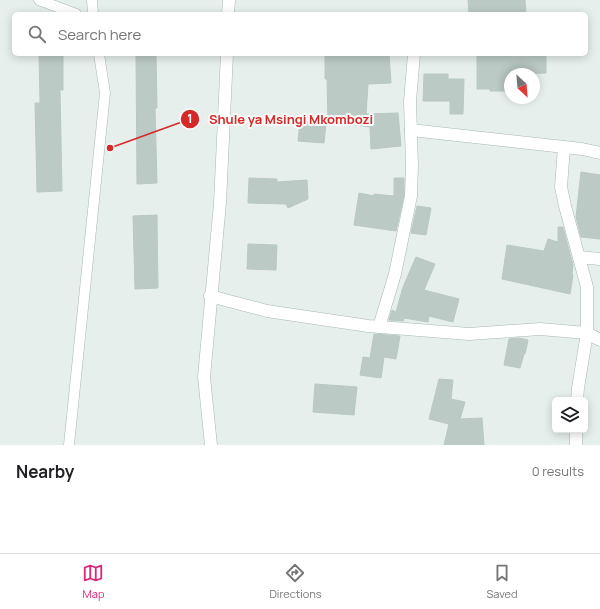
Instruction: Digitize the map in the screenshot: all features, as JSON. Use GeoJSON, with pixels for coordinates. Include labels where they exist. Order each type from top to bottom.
{"type":"FeatureCollection","features":[{"type":"Feature","properties":{"kind":"street"},"geometry":{"type":"LineString","coordinates":[[228,12],[229,0]]}},
{"type":"Feature","properties":{"kind":"street"},"geometry":{"type":"LineString","coordinates":[[211,445],[204,377],[210,296],[220,203],[227,56]]}},
{"type":"Feature","properties":{"kind":"street"},"geometry":{"type":"LineString","coordinates":[[379,327],[395,274],[411,196],[412,165],[410,101],[414,56]]}},
{"type":"Feature","properties":{"kind":"street"},"geometry":{"type":"LineString","coordinates":[[411,130],[564,147],[600,153]]}},
{"type":"Feature","properties":{"kind":"street"},"geometry":{"type":"LineString","coordinates":[[564,147],[562,187],[587,287],[587,333],[577,397]]}},
{"type":"Feature","properties":{"kind":"street"},"geometry":{"type":"LineString","coordinates":[[579,257],[600,259]]}},
{"type":"Feature","properties":{"kind":"street"},"geometry":{"type":"LineString","coordinates":[[210,296],[267,311],[379,327],[470,334],[540,329],[587,333],[600,340]]}},
{"type":"Feature","properties":{"kind":"street"},"geometry":{"type":"LineString","coordinates":[[576,433],[576,445]]}},
{"type":"Feature","properties":{"kind":"lane"},"geometry":{"type":"LineString","coordinates":[[39,0],[71,12]]}},
{"type":"Feature","properties":{"kind":"lane"},"geometry":{"type":"LineString","coordinates":[[92,0],[93,12]]}},
{"type":"Feature","properties":{"kind":"lane"},"geometry":{"type":"LineString","coordinates":[[69,445],[105,93],[99,56]]}},
{"type":"Feature","properties":{"kind":"building"},"geometry":{"type":"Polygon","coordinates":[[[468,0],[525,0],[526,12],[469,12],[468,0]]]}},
{"type":"Feature","properties":{"kind":"building"},"geometry":{"type":"Polygon","coordinates":[[[39,56],[63,56],[63,90],[60,90],[62,191],[37,192],[35,103],[40,103],[39,56]]]}},
{"type":"Feature","properties":{"kind":"building"},"geometry":{"type":"Polygon","coordinates":[[[136,56],[156,56],[157,108],[155,108],[157,183],[137,184],[136,56]]]}},
{"type":"Feature","properties":{"kind":"building"},"geometry":{"type":"Polygon","coordinates":[[[325,56],[389,56],[391,83],[368,84],[366,114],[398,113],[401,146],[371,149],[370,127],[328,121],[327,79],[325,79],[325,56]]]}},
{"type":"Feature","properties":{"kind":"building"},"geometry":{"type":"Polygon","coordinates":[[[477,56],[546,56],[546,73],[540,73],[540,68],[504,68],[504,91],[490,91],[490,89],[477,89],[477,56]]]}},
{"type":"Feature","properties":{"kind":"building"},"geometry":{"type":"Polygon","coordinates":[[[424,74],[448,74],[448,79],[464,79],[463,114],[450,114],[450,101],[423,101],[424,74]]]}},
{"type":"Feature","properties":{"kind":"building"},"geometry":{"type":"Polygon","coordinates":[[[300,121],[326,123],[324,143],[298,141],[300,121]]]}},
{"type":"Feature","properties":{"kind":"building"},"geometry":{"type":"Polygon","coordinates":[[[581,172],[600,175],[600,239],[581,237],[576,217],[581,172]]]}},
{"type":"Feature","properties":{"kind":"building"},"geometry":{"type":"Polygon","coordinates":[[[249,178],[277,179],[277,182],[307,180],[308,199],[288,208],[286,204],[248,203],[249,178]]]}},
{"type":"Feature","properties":{"kind":"building"},"geometry":{"type":"Polygon","coordinates":[[[394,178],[404,178],[404,195],[396,231],[354,225],[359,193],[374,196],[374,194],[394,196],[394,178]]]}},
{"type":"Feature","properties":{"kind":"building"},"geometry":{"type":"Polygon","coordinates":[[[417,206],[431,208],[426,235],[411,233],[417,206]]]}},
{"type":"Feature","properties":{"kind":"building"},"geometry":{"type":"Polygon","coordinates":[[[157,215],[158,288],[135,289],[133,216],[157,215]]]}},
{"type":"Feature","properties":{"kind":"building"},"geometry":{"type":"Polygon","coordinates":[[[558,227],[563,227],[573,265],[570,294],[502,279],[507,245],[544,251],[548,239],[558,242],[558,227]]]}},
{"type":"Feature","properties":{"kind":"building"},"geometry":{"type":"Polygon","coordinates":[[[248,244],[277,245],[276,270],[247,269],[248,244]]]}},
{"type":"Feature","properties":{"kind":"building"},"geometry":{"type":"Polygon","coordinates":[[[416,257],[435,264],[424,290],[459,299],[453,322],[429,316],[428,322],[404,318],[403,321],[389,320],[392,310],[396,312],[403,287],[416,257]]]}},
{"type":"Feature","properties":{"kind":"building"},"geometry":{"type":"Polygon","coordinates":[[[374,334],[400,336],[396,359],[384,357],[381,378],[360,375],[363,357],[370,358],[374,334]]]}},
{"type":"Feature","properties":{"kind":"building"},"geometry":{"type":"Polygon","coordinates":[[[519,338],[528,340],[520,368],[504,365],[509,339],[519,338]]]}},
{"type":"Feature","properties":{"kind":"building"},"geometry":{"type":"Polygon","coordinates":[[[439,379],[453,380],[451,399],[465,402],[460,419],[482,418],[484,445],[444,445],[449,424],[429,419],[439,379]]]}},
{"type":"Feature","properties":{"kind":"building"},"geometry":{"type":"Polygon","coordinates":[[[315,384],[357,387],[354,415],[313,412],[315,384]]]}},
{"type":"Feature","properties":{"kind":"place","name":"Shule ya Msingi Mkombozi"},"geometry":{"type":"Point","coordinates":[110,148]}}]}
